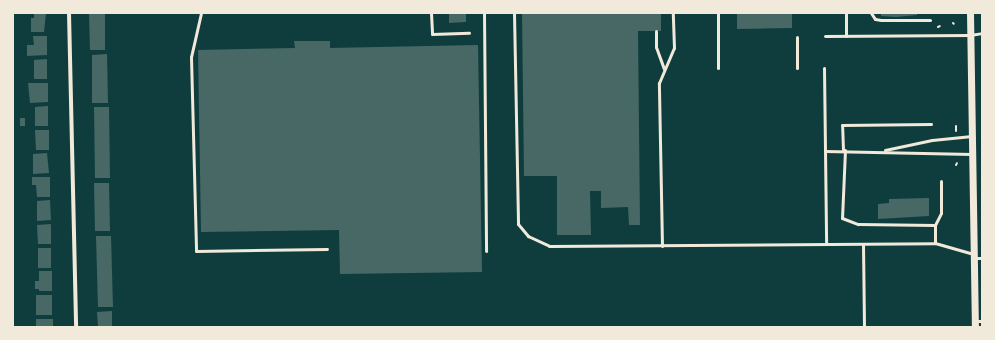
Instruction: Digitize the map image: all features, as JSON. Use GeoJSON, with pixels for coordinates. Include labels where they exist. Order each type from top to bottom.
{"type":"FeatureCollection","features":[{"type":"Feature","properties":{"kind":"street"},"geometry":{"type":"LineString","coordinates":[[69,13],[76,327]]}},
{"type":"Feature","properties":{"kind":"street"},"geometry":{"type":"LineString","coordinates":[[970,13],[973,256],[977,323]]}},
{"type":"Feature","properties":{"kind":"lane"},"geometry":{"type":"LineString","coordinates":[[201,13],[191,57],[196,251],[327,249]]}},
{"type":"Feature","properties":{"kind":"lane"},"geometry":{"type":"LineString","coordinates":[[431,13],[432,34],[469,33]]}},
{"type":"Feature","properties":{"kind":"lane"},"geometry":{"type":"LineString","coordinates":[[484,13],[486,251]]}},
{"type":"Feature","properties":{"kind":"lane"},"geometry":{"type":"LineString","coordinates":[[514,13],[518,224],[528,236],[549,246],[935,243],[982,258]]}},
{"type":"Feature","properties":{"kind":"lane"},"geometry":{"type":"LineString","coordinates":[[662,246],[659,83],[674,48],[673,13]]}},
{"type":"Feature","properties":{"kind":"lane"},"geometry":{"type":"LineString","coordinates":[[718,13],[718,68]]}},
{"type":"Feature","properties":{"kind":"lane"},"geometry":{"type":"LineString","coordinates":[[846,13],[846,36]]}},
{"type":"Feature","properties":{"kind":"lane"},"geometry":{"type":"LineString","coordinates":[[871,13],[881,20],[930,20]]}},
{"type":"Feature","properties":{"kind":"lane"},"geometry":{"type":"LineString","coordinates":[[656,31],[658,55],[664,69]]}},
{"type":"Feature","properties":{"kind":"lane"},"geometry":{"type":"LineString","coordinates":[[825,36],[970,35],[982,33]]}},
{"type":"Feature","properties":{"kind":"lane"},"geometry":{"type":"LineString","coordinates":[[797,37],[797,68]]}},
{"type":"Feature","properties":{"kind":"lane"},"geometry":{"type":"LineString","coordinates":[[824,68],[826,244]]}},
{"type":"Feature","properties":{"kind":"lane"},"geometry":{"type":"LineString","coordinates":[[931,124],[842,125],[846,182],[841,190],[842,218],[846,221],[858,224],[935,225]]}},
{"type":"Feature","properties":{"kind":"lane"},"geometry":{"type":"LineString","coordinates":[[883,150],[932,140],[972,136]]}},
{"type":"Feature","properties":{"kind":"lane"},"geometry":{"type":"LineString","coordinates":[[825,151],[883,150],[908,154],[972,154]]}},
{"type":"Feature","properties":{"kind":"lane"},"geometry":{"type":"LineString","coordinates":[[935,243],[935,225],[941,213],[941,181]]}},
{"type":"Feature","properties":{"kind":"lane"},"geometry":{"type":"LineString","coordinates":[[863,244],[864,327]]}},
{"type":"Feature","properties":{"kind":"building"},"geometry":{"type":"Polygon","coordinates":[[[34,13],[46,13],[44,32],[31,32],[31,18],[34,18],[34,13]]]}},
{"type":"Feature","properties":{"kind":"building"},"geometry":{"type":"Polygon","coordinates":[[[89,13],[105,13],[105,50],[90,50],[89,13]]]}},
{"type":"Feature","properties":{"kind":"building"},"geometry":{"type":"Polygon","coordinates":[[[449,13],[466,13],[466,22],[449,23],[449,13]]]}},
{"type":"Feature","properties":{"kind":"building"},"geometry":{"type":"Polygon","coordinates":[[[522,13],[661,13],[661,31],[638,31],[640,225],[629,225],[628,207],[601,208],[601,191],[590,191],[591,235],[557,235],[557,176],[524,176],[522,13]]]}},
{"type":"Feature","properties":{"kind":"building"},"geometry":{"type":"Polygon","coordinates":[[[737,13],[792,13],[792,28],[737,29],[737,13]]]}},
{"type":"Feature","properties":{"kind":"building"},"geometry":{"type":"Polygon","coordinates":[[[881,13],[917,13],[917,15],[896,17],[881,16],[881,13]]]}},
{"type":"Feature","properties":{"kind":"building"},"geometry":{"type":"Polygon","coordinates":[[[33,36],[47,36],[47,55],[27,56],[27,45],[34,45],[33,36]]]}},
{"type":"Feature","properties":{"kind":"building"},"geometry":{"type":"Polygon","coordinates":[[[294,41],[330,41],[330,48],[478,45],[482,272],[340,274],[339,230],[201,232],[198,50],[295,48],[294,41]]]}},
{"type":"Feature","properties":{"kind":"building"},"geometry":{"type":"Polygon","coordinates":[[[107,54],[108,103],[92,103],[92,55],[107,54]]]}},
{"type":"Feature","properties":{"kind":"building"},"geometry":{"type":"Polygon","coordinates":[[[47,59],[47,79],[34,79],[34,60],[47,59]]]}},
{"type":"Feature","properties":{"kind":"building"},"geometry":{"type":"Polygon","coordinates":[[[28,83],[48,83],[48,102],[30,103],[28,83]]]}},
{"type":"Feature","properties":{"kind":"building"},"geometry":{"type":"Polygon","coordinates":[[[48,106],[48,126],[35,126],[35,107],[48,106]]]}},
{"type":"Feature","properties":{"kind":"building"},"geometry":{"type":"Polygon","coordinates":[[[94,107],[109,107],[110,178],[95,178],[94,107]]]}},
{"type":"Feature","properties":{"kind":"building"},"geometry":{"type":"Polygon","coordinates":[[[20,118],[25,118],[25,126],[20,126],[20,118]]]}},
{"type":"Feature","properties":{"kind":"building"},"geometry":{"type":"Polygon","coordinates":[[[35,130],[49,130],[49,150],[36,150],[35,130]]]}},
{"type":"Feature","properties":{"kind":"building"},"geometry":{"type":"Polygon","coordinates":[[[47,153],[49,173],[33,174],[33,154],[47,153]]]}},
{"type":"Feature","properties":{"kind":"building"},"geometry":{"type":"Polygon","coordinates":[[[32,177],[50,177],[50,197],[37,197],[36,185],[32,185],[32,177]]]}},
{"type":"Feature","properties":{"kind":"building"},"geometry":{"type":"Polygon","coordinates":[[[94,183],[109,183],[110,231],[95,231],[94,183]]]}},
{"type":"Feature","properties":{"kind":"building"},"geometry":{"type":"Polygon","coordinates":[[[929,198],[929,216],[878,219],[878,204],[889,203],[889,199],[929,198]]]}},
{"type":"Feature","properties":{"kind":"building"},"geometry":{"type":"Polygon","coordinates":[[[50,200],[51,220],[37,221],[37,201],[50,200]]]}},
{"type":"Feature","properties":{"kind":"building"},"geometry":{"type":"Polygon","coordinates":[[[51,224],[51,244],[38,244],[37,225],[51,224]]]}},
{"type":"Feature","properties":{"kind":"building"},"geometry":{"type":"Polygon","coordinates":[[[96,236],[111,236],[113,307],[98,307],[96,236]]]}},
{"type":"Feature","properties":{"kind":"building"},"geometry":{"type":"Polygon","coordinates":[[[38,248],[51,248],[51,268],[38,268],[38,248]]]}},
{"type":"Feature","properties":{"kind":"building"},"geometry":{"type":"Polygon","coordinates":[[[39,271],[52,271],[52,291],[39,291],[39,289],[35,289],[35,281],[39,281],[39,271]]]}},
{"type":"Feature","properties":{"kind":"building"},"geometry":{"type":"Polygon","coordinates":[[[36,295],[52,295],[52,315],[36,315],[36,295]]]}},
{"type":"Feature","properties":{"kind":"building"},"geometry":{"type":"Polygon","coordinates":[[[112,311],[112,327],[98,327],[97,312],[112,311]]]}},
{"type":"Feature","properties":{"kind":"building"},"geometry":{"type":"Polygon","coordinates":[[[36,319],[53,319],[53,327],[36,326],[36,319]]]}}]}
